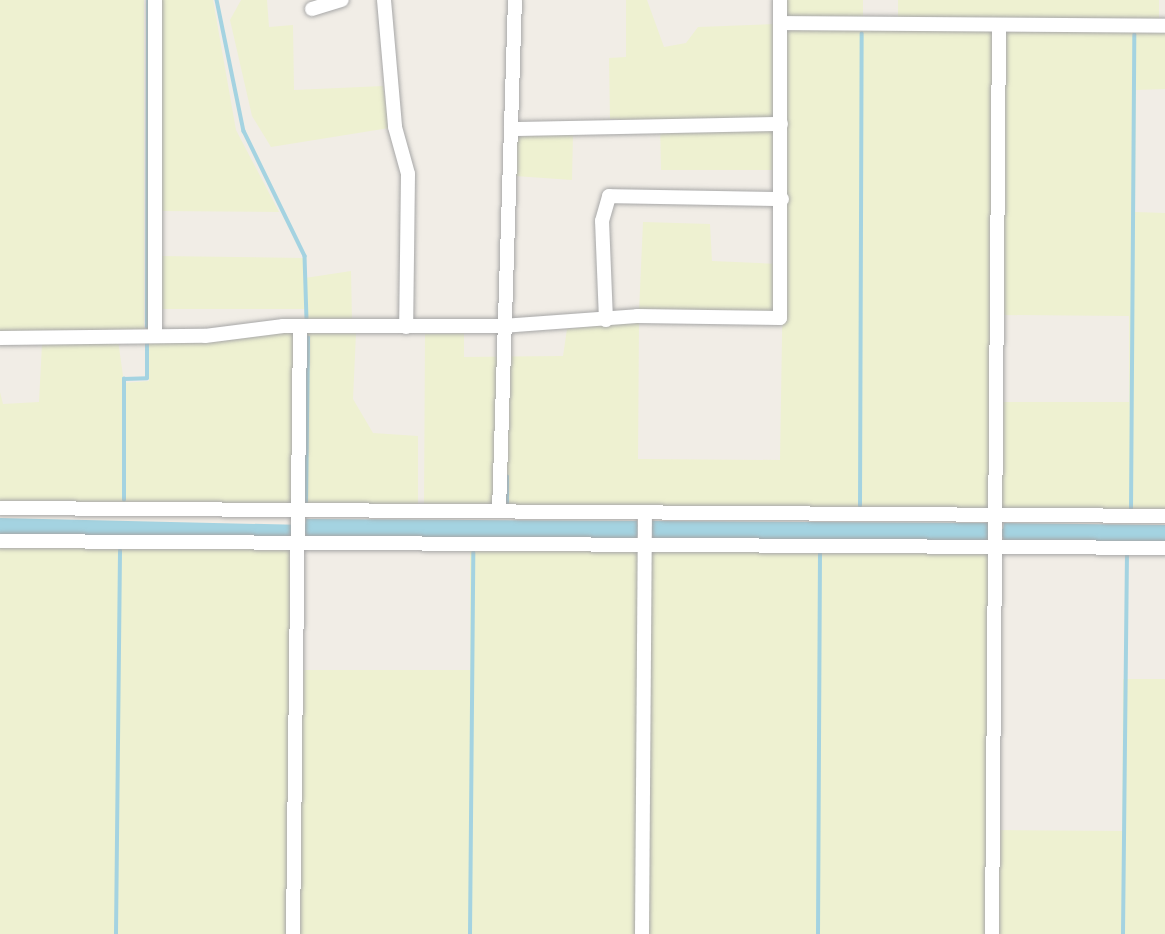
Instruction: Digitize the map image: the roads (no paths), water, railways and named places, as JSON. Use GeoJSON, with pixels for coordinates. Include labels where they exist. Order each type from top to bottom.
{"type":"FeatureCollection","features":[{"type":"Feature","properties":{"kind":"street"},"geometry":{"type":"LineString","coordinates":[[155,0],[155,333]]}},
{"type":"Feature","properties":{"kind":"street"},"geometry":{"type":"LineString","coordinates":[[312,9],[342,0]]}},
{"type":"Feature","properties":{"kind":"street"},"geometry":{"type":"LineString","coordinates":[[384,0],[395,127],[408,174],[406,327]]}},
{"type":"Feature","properties":{"kind":"street"},"geometry":{"type":"LineString","coordinates":[[499,511],[502,326],[515,0]]}},
{"type":"Feature","properties":{"kind":"street"},"geometry":{"type":"LineString","coordinates":[[0,338],[300,327],[502,326],[606,320],[780,318],[780,0]]}},
{"type":"Feature","properties":{"kind":"street"},"geometry":{"type":"LineString","coordinates":[[781,23],[1165,26]]}},
{"type":"Feature","properties":{"kind":"street"},"geometry":{"type":"LineString","coordinates":[[992,934],[999,26]]}},
{"type":"Feature","properties":{"kind":"street"},"geometry":{"type":"LineString","coordinates":[[511,129],[781,124]]}},
{"type":"Feature","properties":{"kind":"street"},"geometry":{"type":"LineString","coordinates":[[606,320],[603,221],[609,196],[782,199]]}},
{"type":"Feature","properties":{"kind":"street"},"geometry":{"type":"LineString","coordinates":[[293,934],[300,327]]}},
{"type":"Feature","properties":{"kind":"street"},"geometry":{"type":"LineString","coordinates":[[0,508],[297,527],[995,532],[1165,548]]}},
{"type":"Feature","properties":{"kind":"street"},"geometry":{"type":"LineString","coordinates":[[0,541],[297,527],[499,511],[645,530],[995,532],[1165,516]]}},
{"type":"Feature","properties":{"kind":"street"},"geometry":{"type":"LineString","coordinates":[[642,934],[645,530]]}},
{"type":"Feature","properties":{"kind":"water"},"geometry":{"type":"Polygon","coordinates":[[[0,518],[305,525],[306,519],[637,521],[638,527],[652,527],[652,521],[988,523],[991,529],[1003,529],[1004,523],[1165,525],[1165,544],[1004,542],[1003,537],[991,536],[988,542],[652,540],[652,535],[638,535],[637,540],[306,538],[305,532],[288,538],[0,535],[0,518]]]}},
{"type":"Feature","properties":{"kind":"waterway"},"geometry":{"type":"LineString","coordinates":[[147,327],[148,0]]}},
{"type":"Feature","properties":{"kind":"waterway"},"geometry":{"type":"LineString","coordinates":[[217,0],[244,131],[305,256],[307,318]]}},
{"type":"Feature","properties":{"kind":"waterway"},"geometry":{"type":"LineString","coordinates":[[860,506],[862,34]]}},
{"type":"Feature","properties":{"kind":"waterway"},"geometry":{"type":"LineString","coordinates":[[1131,511],[1134,35]]}},
{"type":"Feature","properties":{"kind":"waterway"},"geometry":{"type":"LineString","coordinates":[[306,502],[308,338]]}},
{"type":"Feature","properties":{"kind":"waterway"},"geometry":{"type":"LineString","coordinates":[[124,500],[124,379],[147,378],[147,342]]}},
{"type":"Feature","properties":{"kind":"waterway"},"geometry":{"type":"LineString","coordinates":[[507,477],[507,508]]}},
{"type":"Feature","properties":{"kind":"waterway"},"geometry":{"type":"LineString","coordinates":[[116,934],[120,551]]}},
{"type":"Feature","properties":{"kind":"waterway"},"geometry":{"type":"LineString","coordinates":[[470,934],[473,553]]}},
{"type":"Feature","properties":{"kind":"waterway"},"geometry":{"type":"LineString","coordinates":[[818,934],[820,554]]}},
{"type":"Feature","properties":{"kind":"waterway"},"geometry":{"type":"LineString","coordinates":[[1123,934],[1127,555]]}}]}
